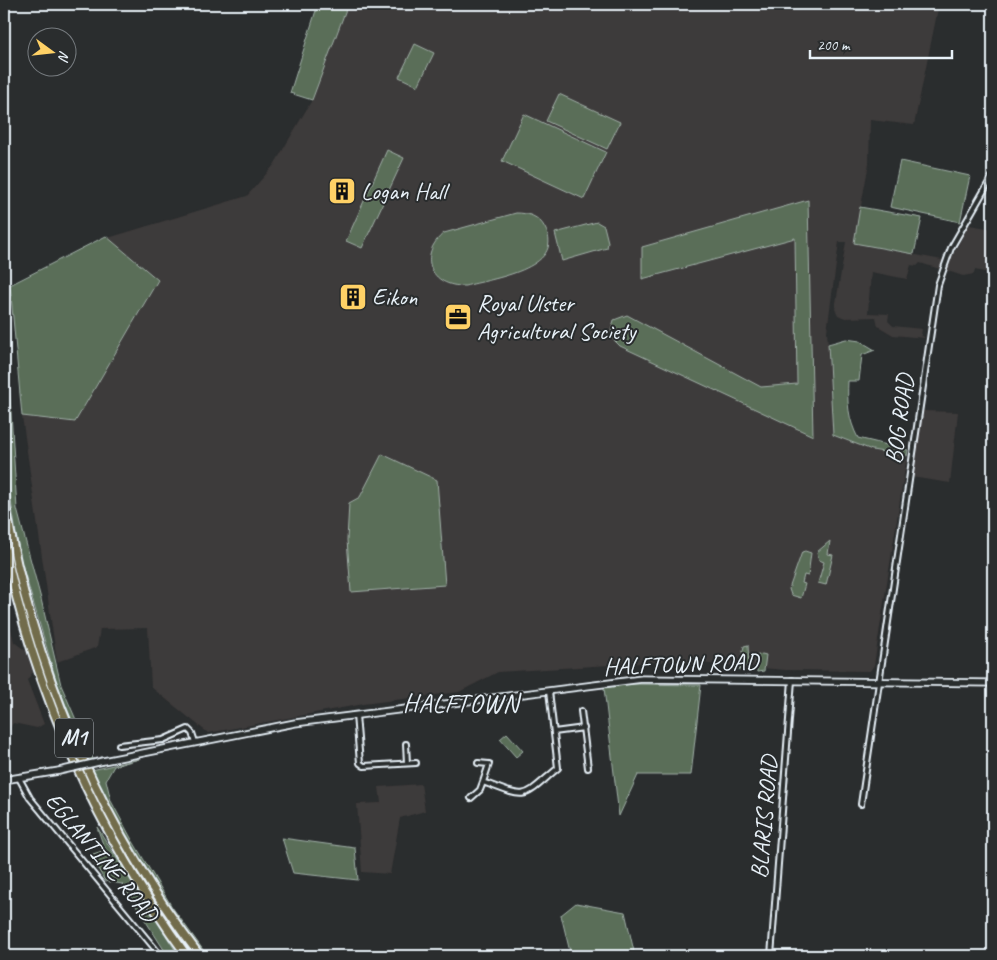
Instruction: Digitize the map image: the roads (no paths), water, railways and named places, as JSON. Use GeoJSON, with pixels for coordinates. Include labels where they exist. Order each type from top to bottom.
{"type":"FeatureCollection","features":[{"type":"Feature","properties":{"kind":"highway","name":"M1"},"geometry":{"type":"LineString","coordinates":[[4,496],[20,575],[37,639],[72,735],[126,845],[170,916],[200,956]]}},
{"type":"Feature","properties":{"kind":"highway","name":"M1"},"geometry":{"type":"LineString","coordinates":[[4,543],[29,641],[52,706],[82,778],[121,856],[160,920],[187,956]]}},
{"type":"Feature","properties":{"kind":"street","name":"BOG ROAD"},"geometry":{"type":"LineString","coordinates":[[860,804],[938,285],[951,248],[993,175]]}},
{"type":"Feature","properties":{"kind":"street","name":"HALFTOWN ROAD"},"geometry":{"type":"LineString","coordinates":[[4,780],[59,771],[258,728],[642,679],[993,683]]}},
{"type":"Feature","properties":{"kind":"street","name":"BLARIS ROAD"},"geometry":{"type":"LineString","coordinates":[[771,956],[792,680]]}},
{"type":"Feature","properties":{"kind":"street"},"geometry":{"type":"LineString","coordinates":[[483,782],[515,794],[523,795],[534,790],[558,768],[549,691]]}},
{"type":"Feature","properties":{"kind":"street"},"geometry":{"type":"LineString","coordinates":[[581,711],[588,768]]}},
{"type":"Feature","properties":{"kind":"street"},"geometry":{"type":"LineString","coordinates":[[356,715],[360,763],[364,766],[416,762]]}},
{"type":"Feature","properties":{"kind":"street"},"geometry":{"type":"LineString","coordinates":[[554,732],[584,728]]}},
{"type":"Feature","properties":{"kind":"street"},"geometry":{"type":"LineString","coordinates":[[120,745],[163,740],[188,729],[192,733],[195,742]]}},
{"type":"Feature","properties":{"kind":"street"},"geometry":{"type":"LineString","coordinates":[[406,744],[407,763]]}},
{"type":"Feature","properties":{"kind":"street"},"geometry":{"type":"LineString","coordinates":[[471,798],[480,790],[489,764],[478,763]]}},
{"type":"Feature","properties":{"kind":"street","name":"EGLANTINE ROAD"},"geometry":{"type":"LineString","coordinates":[[19,778],[30,798],[161,956]]}},
{"type":"Feature","properties":{"kind":"place","name":"Logan Hall"},"geometry":{"type":"Point","coordinates":[342,191]}},
{"type":"Feature","properties":{"kind":"place","name":"Eikon"},"geometry":{"type":"Point","coordinates":[353,297]}},
{"type":"Feature","properties":{"kind":"place","name":"Royal Ulster Agricultural Society"},"geometry":{"type":"Point","coordinates":[458,317]}},
{"type":"Feature","properties":{"kind":"district","name":"HALFTOWN"},"geometry":{"type":"Point","coordinates":[461,703]}}]}
